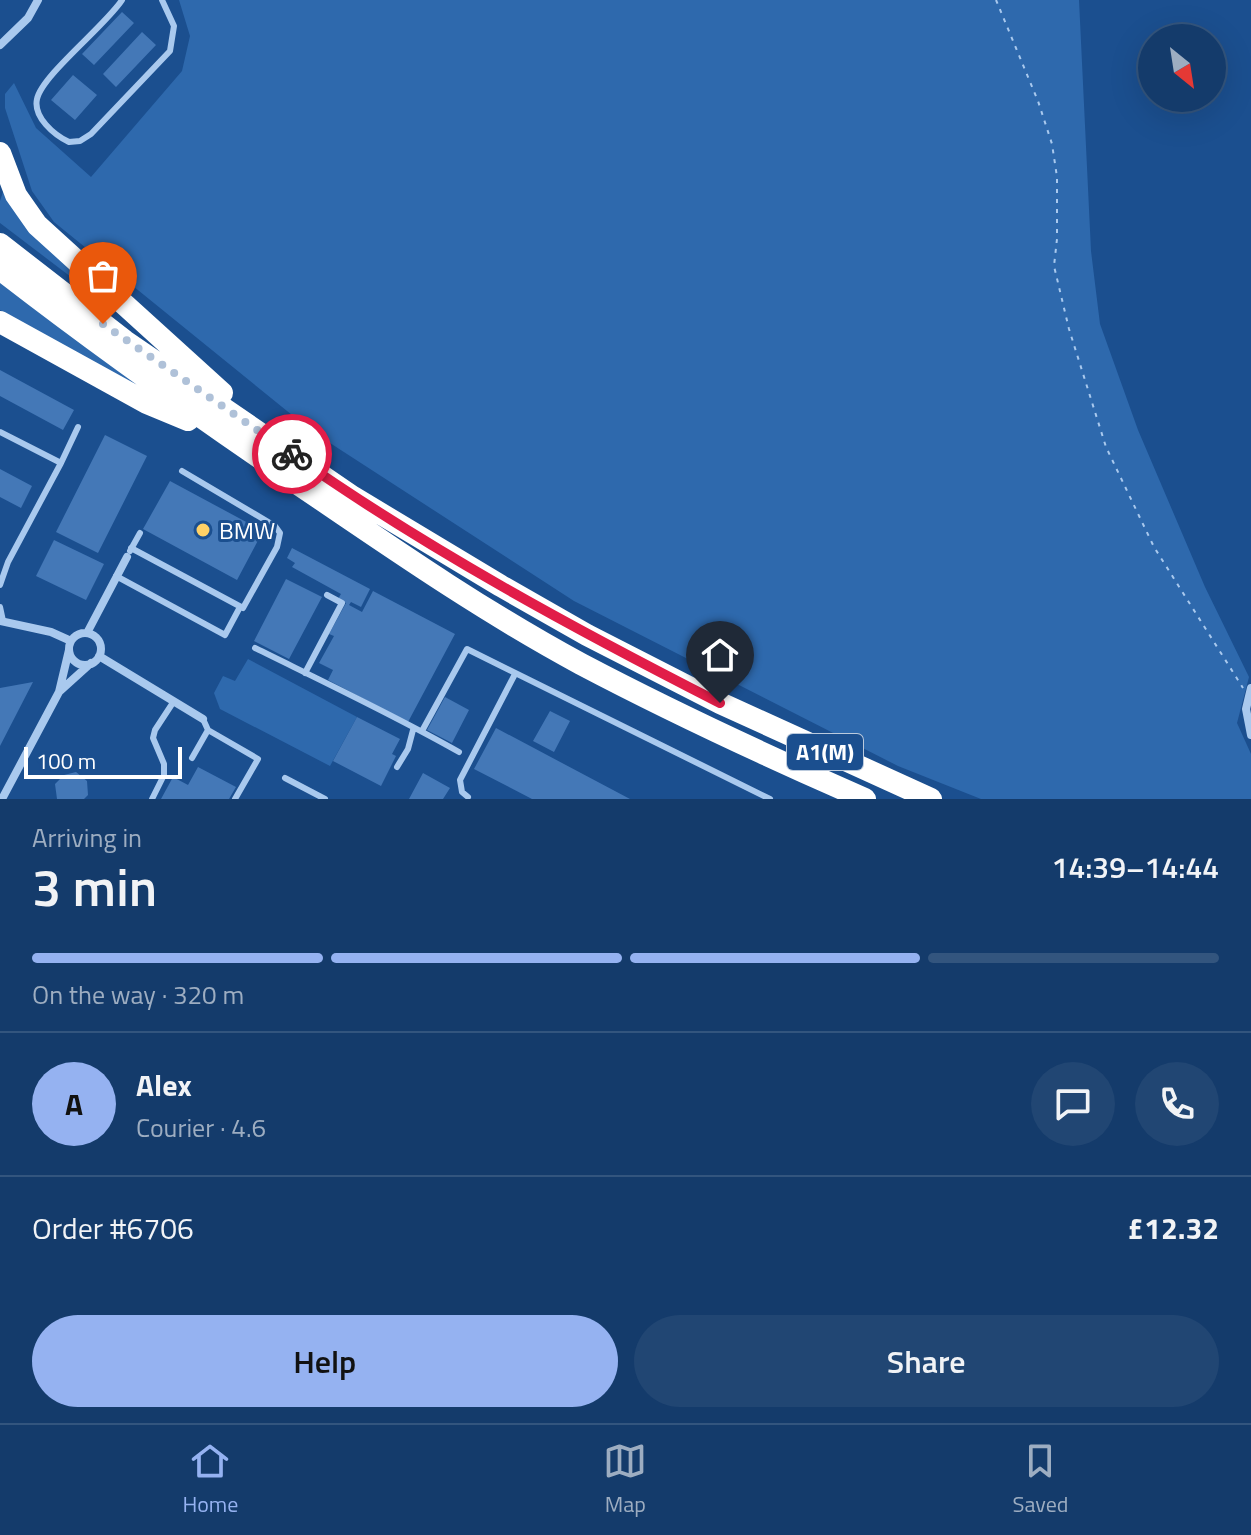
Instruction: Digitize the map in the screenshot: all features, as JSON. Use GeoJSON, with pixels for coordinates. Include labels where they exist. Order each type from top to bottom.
{"type":"FeatureCollection","features":[{"type":"Feature","properties":{"kind":"highway","name":"A1(M)"},"geometry":{"type":"LineString","coordinates":[[0,154],[16,195],[37,225],[130,307],[270,439]]}},
{"type":"Feature","properties":{"kind":"highway","name":"A1(M)"},"geometry":{"type":"LineString","coordinates":[[0,244],[125,341],[353,497],[501,586],[587,635],[720,703],[931,799]]}},
{"type":"Feature","properties":{"kind":"highway","name":"A1(M)"},"geometry":{"type":"LineString","coordinates":[[0,269],[116,358],[420,567],[579,663],[711,730],[865,799]]}},
{"type":"Feature","properties":{"kind":"highway","name":"A1(M)"},"geometry":{"type":"LineString","coordinates":[[0,322],[147,403],[233,440]]}},
{"type":"Feature","properties":{"kind":"street"},"geometry":{"type":"LineString","coordinates":[[0,45],[28,18],[38,0]]}},
{"type":"Feature","properties":{"kind":"street"},"geometry":{"type":"LineString","coordinates":[[87,633],[129,552]]}},
{"type":"Feature","properties":{"kind":"street"},"geometry":{"type":"LineString","coordinates":[[2,621],[51,632],[70,646],[76,662],[91,663]]}},
{"type":"Feature","properties":{"kind":"street"},"geometry":{"type":"LineString","coordinates":[[2,799],[59,692],[70,646],[77,635],[87,633],[99,641],[99,656],[59,692]]}},
{"type":"Feature","properties":{"kind":"street"},"geometry":{"type":"LineString","coordinates":[[99,656],[203,719]]}},
{"type":"Feature","properties":{"kind":"street"},"geometry":{"type":"LineString","coordinates":[[1250,692],[1246,709],[1251,735]]}},
{"type":"Feature","properties":{"kind":"lane"},"geometry":{"type":"LineString","coordinates":[[122,0],[38,96],[36,103],[41,118],[69,142],[80,141],[91,134],[170,51],[174,26],[162,0]]}},
{"type":"Feature","properties":{"kind":"lane"},"geometry":{"type":"LineString","coordinates":[[0,585],[8,562],[78,427]]}},
{"type":"Feature","properties":{"kind":"lane"},"geometry":{"type":"LineString","coordinates":[[0,432],[61,463]]}},
{"type":"Feature","properties":{"kind":"lane"},"geometry":{"type":"LineString","coordinates":[[116,576],[225,635],[240,607],[243,608],[277,547],[280,533],[275,526],[182,471]]}},
{"type":"Feature","properties":{"kind":"lane"},"geometry":{"type":"LineString","coordinates":[[140,533],[129,552],[240,607]]}},
{"type":"Feature","properties":{"kind":"lane"},"geometry":{"type":"LineString","coordinates":[[305,673],[342,603],[327,595]]}},
{"type":"Feature","properties":{"kind":"lane"},"geometry":{"type":"LineString","coordinates":[[0,607],[2,621]]}},
{"type":"Feature","properties":{"kind":"lane"},"geometry":{"type":"LineString","coordinates":[[255,648],[459,752]]}},
{"type":"Feature","properties":{"kind":"lane"},"geometry":{"type":"LineString","coordinates":[[422,731],[467,649],[770,799]]}},
{"type":"Feature","properties":{"kind":"lane"},"geometry":{"type":"LineString","coordinates":[[468,797],[460,795],[460,780],[515,674]]}},
{"type":"Feature","properties":{"kind":"lane"},"geometry":{"type":"LineString","coordinates":[[152,799],[164,775],[164,764],[153,738],[174,701]]}},
{"type":"Feature","properties":{"kind":"lane"},"geometry":{"type":"LineString","coordinates":[[203,719],[208,730],[258,759],[235,799]]}},
{"type":"Feature","properties":{"kind":"lane"},"geometry":{"type":"LineString","coordinates":[[192,758],[208,730]]}},
{"type":"Feature","properties":{"kind":"lane"},"geometry":{"type":"LineString","coordinates":[[397,767],[413,730]]}},
{"type":"Feature","properties":{"kind":"lane"},"geometry":{"type":"LineString","coordinates":[[285,778],[325,799]]}},
{"type":"Feature","properties":{"kind":"path"},"geometry":{"type":"LineString","coordinates":[[996,0],[1038,101],[1052,144],[1057,177],[1054,266],[1069,329],[1106,447],[1154,547],[1195,615],[1250,692]]}},
{"type":"Feature","properties":{"kind":"shaded area"},"geometry":{"type":"Polygon","coordinates":[[[179,0],[1079,0],[1091,251],[1100,324],[1138,430],[1205,587],[1249,677],[1237,723],[1251,754],[1251,799],[981,799],[898,766],[574,601],[313,432],[54,222],[32,191],[5,108],[5,94],[14,83],[36,128],[91,177],[182,71],[190,36],[179,0]]]}},
{"type":"Feature","properties":{"kind":"shaded area"},"geometry":{"type":"Polygon","coordinates":[[[5,186],[192,369],[0,223],[0,201],[5,186]]]}},
{"type":"Feature","properties":{"kind":"shaded area"},"geometry":{"type":"Polygon","coordinates":[[[0,279],[152,394],[0,310],[0,279]]]}},
{"type":"Feature","properties":{"kind":"shaded area"},"geometry":{"type":"Polygon","coordinates":[[[248,659],[357,717],[330,766],[220,709],[214,693],[223,676],[235,681],[248,659]]]}},
{"type":"Feature","properties":{"kind":"building"},"geometry":{"type":"Polygon","coordinates":[[[122,12],[134,23],[94,65],[82,54],[122,12]]]}},
{"type":"Feature","properties":{"kind":"building"},"geometry":{"type":"Polygon","coordinates":[[[142,32],[156,45],[116,87],[103,74],[142,32]]]}},
{"type":"Feature","properties":{"kind":"building"},"geometry":{"type":"Polygon","coordinates":[[[73,75],[97,95],[75,120],[51,100],[73,75]]]}},
{"type":"Feature","properties":{"kind":"building"},"geometry":{"type":"Polygon","coordinates":[[[0,370],[74,410],[63,430],[0,396],[0,370]]]}},
{"type":"Feature","properties":{"kind":"building"},"geometry":{"type":"Polygon","coordinates":[[[105,435],[147,456],[98,553],[56,532],[105,435]]]}},
{"type":"Feature","properties":{"kind":"building"},"geometry":{"type":"Polygon","coordinates":[[[0,469],[32,486],[21,508],[0,497],[0,469]]]}},
{"type":"Feature","properties":{"kind":"building","name":"BMW"},"geometry":{"type":"Polygon","coordinates":[[[170,481],[263,531],[237,580],[143,529],[170,481]]]}},
{"type":"Feature","properties":{"kind":"building"},"geometry":{"type":"Polygon","coordinates":[[[54,540],[104,564],[86,600],[36,576],[54,540]]]}},
{"type":"Feature","properties":{"kind":"building"},"geometry":{"type":"Polygon","coordinates":[[[292,548],[370,589],[361,607],[351,602],[349,605],[362,612],[373,591],[455,634],[408,722],[328,680],[333,670],[319,663],[334,636],[329,634],[346,603],[338,599],[341,594],[292,567],[295,563],[287,558],[292,548]]]}},
{"type":"Feature","properties":{"kind":"building"},"geometry":{"type":"Polygon","coordinates":[[[286,579],[322,597],[289,659],[254,641],[286,579]]]}},
{"type":"Feature","properties":{"kind":"building"},"geometry":{"type":"Polygon","coordinates":[[[33,682],[0,746],[0,688],[33,682]]]}},
{"type":"Feature","properties":{"kind":"building"},"geometry":{"type":"Polygon","coordinates":[[[445,697],[469,710],[452,743],[427,730],[445,697]]]}},
{"type":"Feature","properties":{"kind":"building"},"geometry":{"type":"Polygon","coordinates":[[[550,711],[570,721],[554,752],[533,741],[550,711]]]}},
{"type":"Feature","properties":{"kind":"building"},"geometry":{"type":"Polygon","coordinates":[[[357,717],[400,739],[392,754],[396,756],[381,786],[333,761],[357,717]]]}},
{"type":"Feature","properties":{"kind":"building"},"geometry":{"type":"Polygon","coordinates":[[[496,728],[630,799],[532,799],[474,769],[496,728]]]}},
{"type":"Feature","properties":{"kind":"building"},"geometry":{"type":"Polygon","coordinates":[[[198,767],[236,787],[229,799],[161,799],[173,777],[188,785],[198,767]]]}},
{"type":"Feature","properties":{"kind":"building"},"geometry":{"type":"Polygon","coordinates":[[[76,772],[87,781],[88,795],[84,799],[57,799],[55,784],[64,775],[76,772]]]}},
{"type":"Feature","properties":{"kind":"building"},"geometry":{"type":"Polygon","coordinates":[[[423,773],[450,788],[443,799],[409,799],[423,773]]]}},
{"type":"Feature","properties":{"kind":"way so far"},"geometry":{"type":"LineString","coordinates":[[103,324],[292,454]]}},
{"type":"Feature","properties":{"kind":"place","name":"BMW"},"geometry":{"type":"Point","coordinates":[203,530]}},
{"type":"Feature","properties":{"kind":"route"},"geometry":{"type":"LineString","coordinates":[[292,454],[353,497],[501,586],[587,635],[720,703]]}}]}
